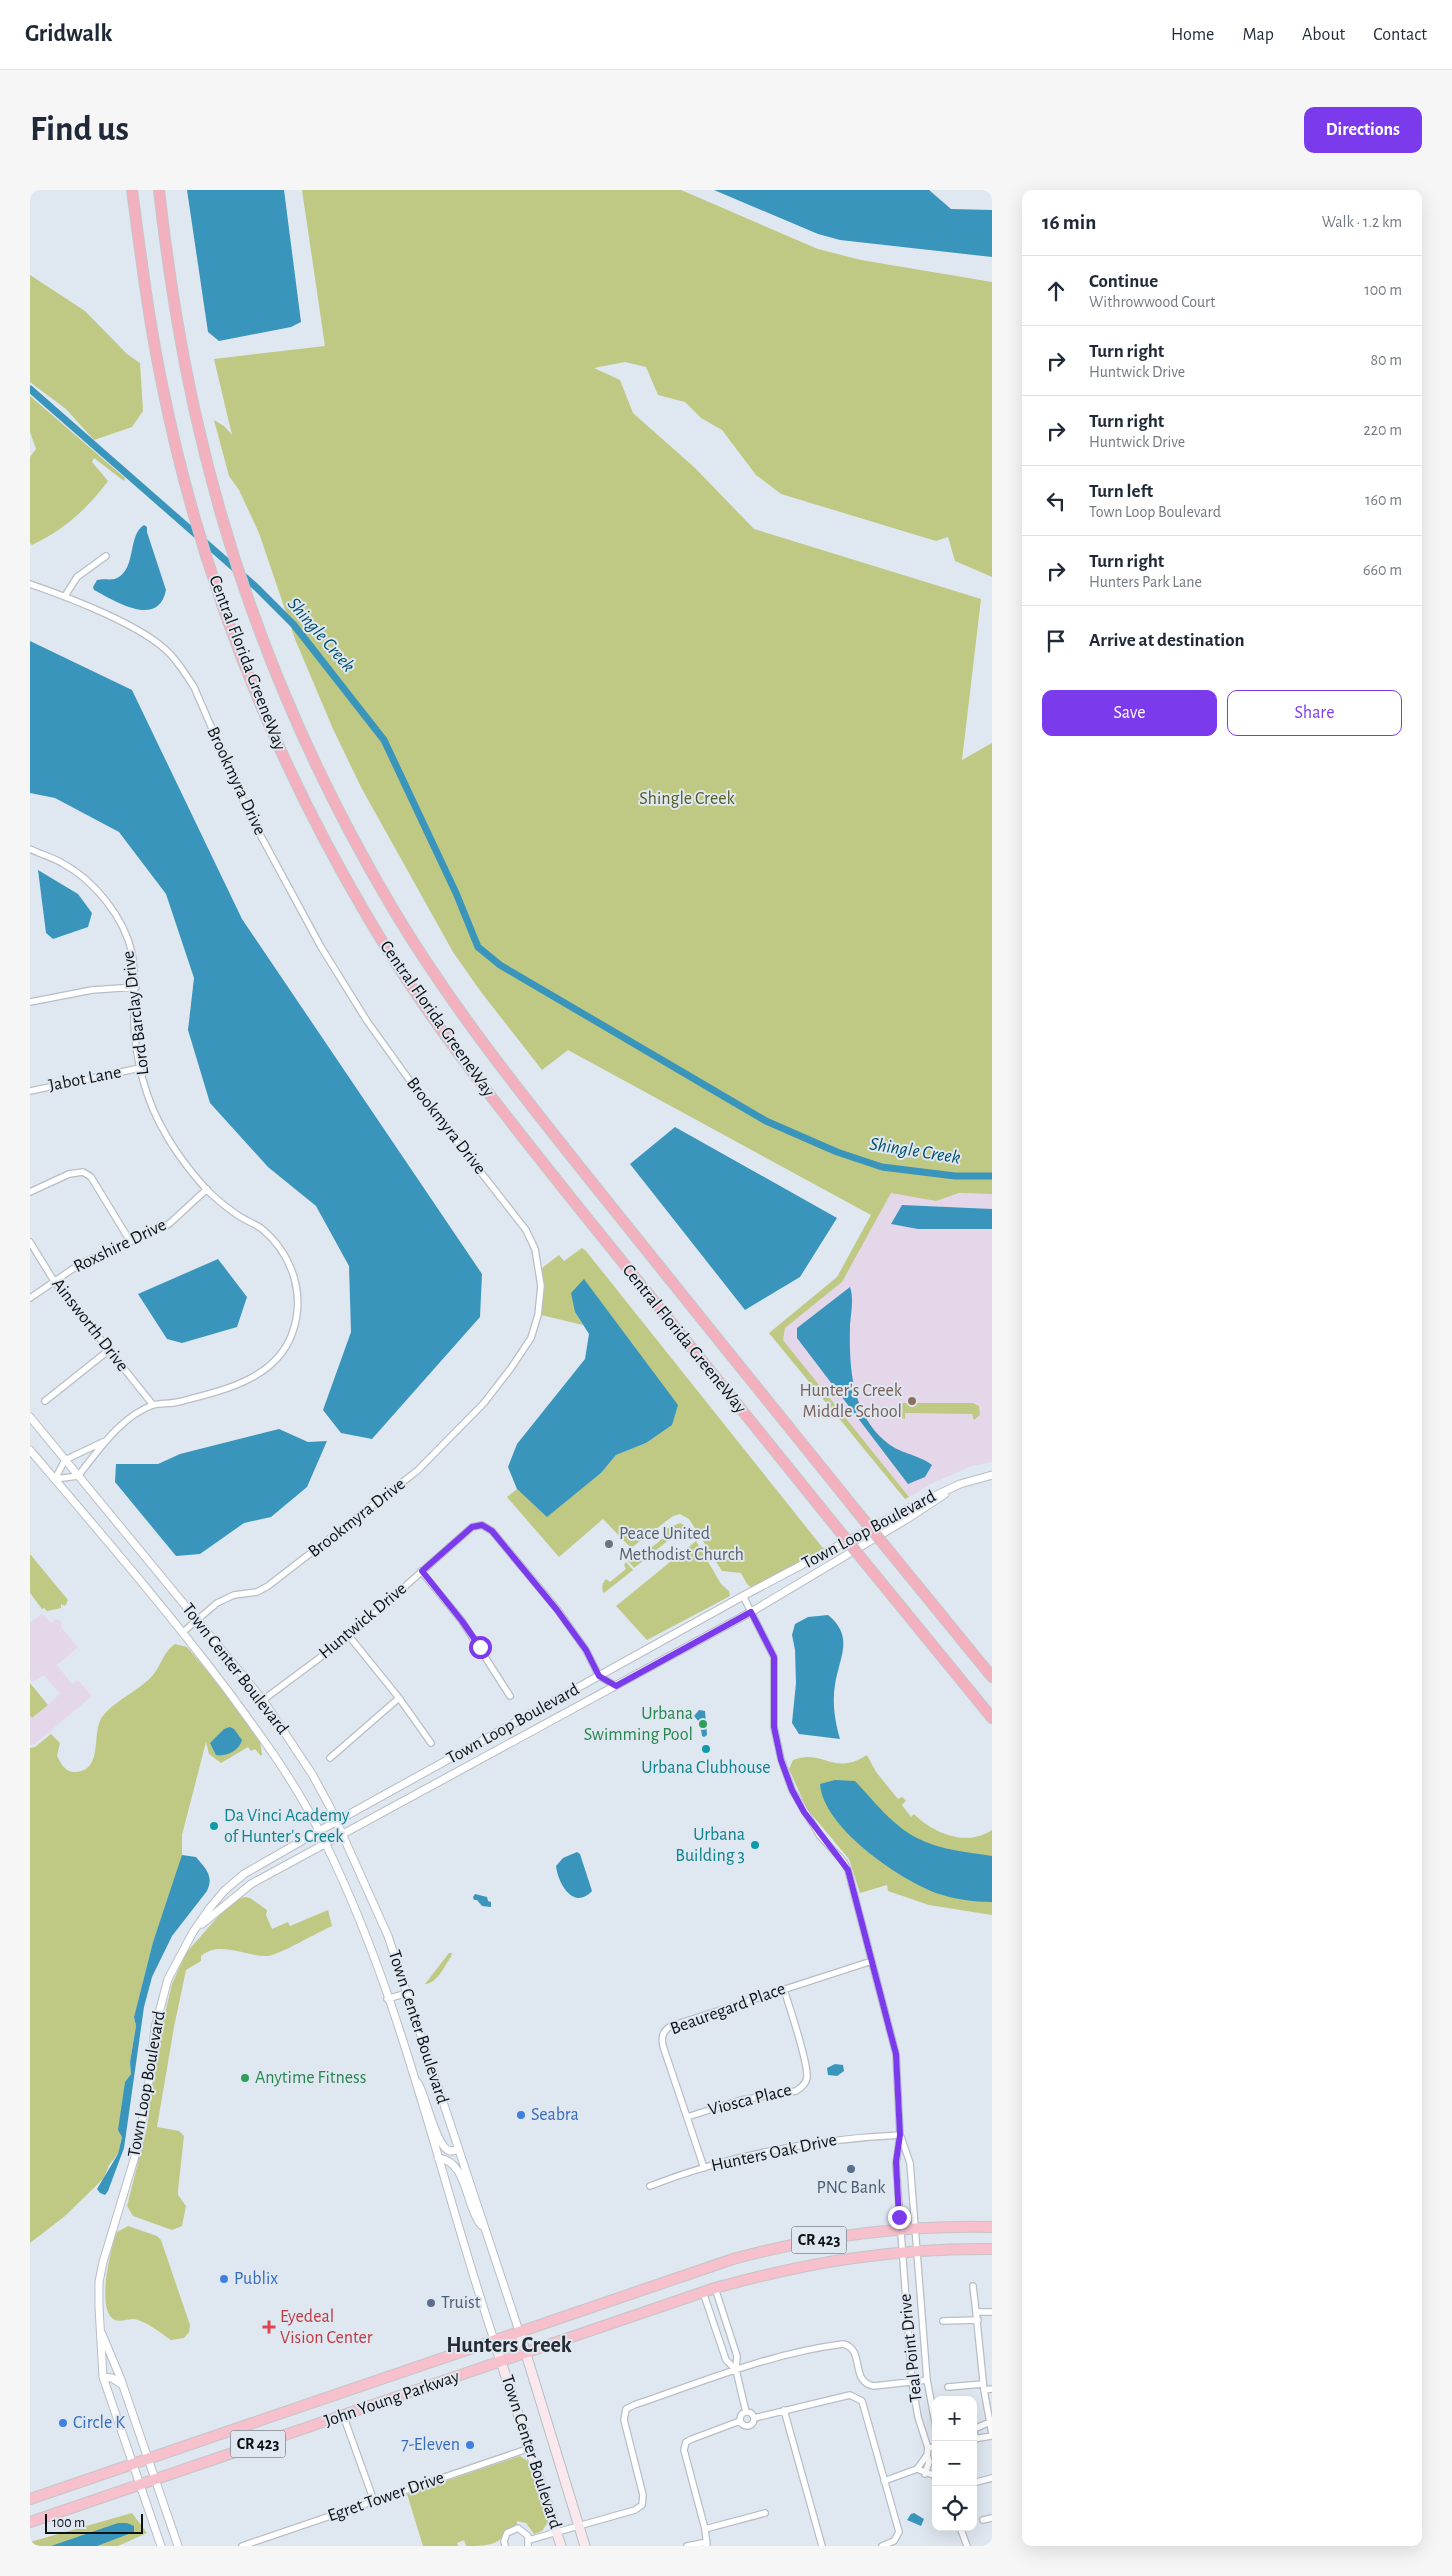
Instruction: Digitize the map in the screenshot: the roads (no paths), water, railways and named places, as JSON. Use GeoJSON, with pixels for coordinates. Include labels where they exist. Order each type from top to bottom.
{"type":"FeatureCollection","features":[{"type":"Feature","properties":{"kind":"highway","name":"Central Florida GreeneWay"},"geometry":{"type":"LineString","coordinates":[[132,190],[150,319],[179,459],[208,563],[240,653],[286,763],[352,890],[408,982],[449,1041],[512,1124],[992,1718]]}},
{"type":"Feature","properties":{"kind":"highway","name":"Central Florida GreeneWay"},"geometry":{"type":"LineString","coordinates":[[158,190],[182,348],[207,463],[248,600],[282,687],[325,783],[392,907],[434,974],[528,1102],[863,1520],[992,1677]]}},
{"type":"Feature","properties":{"kind":"highway","name":"John Young Parkway"},"geometry":{"type":"LineString","coordinates":[[30,2499],[519,2331],[756,2253],[807,2242],[900,2229],[992,2227]]}},
{"type":"Feature","properties":{"kind":"highway","name":"John Young Parkway"},"geometry":{"type":"LineString","coordinates":[[30,2522],[715,2288],[806,2264],[902,2252],[992,2249]]}},
{"type":"Feature","properties":{"kind":"main road","name":"Town Center Boulevard"},"geometry":{"type":"LineString","coordinates":[[519,2331],[586,2546]]}},
{"type":"Feature","properties":{"kind":"main road","name":"Town Center Boulevard"},"geometry":{"type":"LineString","coordinates":[[494,2340],[561,2546]]}},
{"type":"Feature","properties":{"kind":"street"},"geometry":{"type":"LineString","coordinates":[[65,596],[77,577],[106,556]]}},
{"type":"Feature","properties":{"kind":"street","name":"Brookmyra Drive"},"geometry":{"type":"LineString","coordinates":[[30,584],[65,596],[153,639],[171,654],[184,670],[194,687],[250,816],[321,947],[367,1020],[418,1092],[526,1230],[535,1248],[539,1268],[538,1315],[531,1338],[512,1368],[484,1403],[417,1471],[285,1574],[257,1592],[234,1595],[217,1603],[183,1632]]}},
{"type":"Feature","properties":{"kind":"street","name":"Lord Barclay Drive"},"geometry":{"type":"LineString","coordinates":[[30,849],[63,863],[94,888],[115,914],[132,951],[136,987],[134,1023],[140,1068],[152,1107],[164,1132],[181,1158],[207,1189],[236,1214],[261,1228],[278,1246],[294,1273],[299,1305],[292,1334],[279,1358],[252,1379],[218,1391],[176,1402],[153,1405],[127,1420],[78,1476]]}},
{"type":"Feature","properties":{"kind":"street"},"geometry":{"type":"LineString","coordinates":[[30,1002],[92,990],[136,987]]}},
{"type":"Feature","properties":{"kind":"street","name":"Jabot Lane"},"geometry":{"type":"LineString","coordinates":[[30,1090],[140,1068]]}},
{"type":"Feature","properties":{"kind":"street"},"geometry":{"type":"LineString","coordinates":[[30,1192],[69,1174],[83,1172],[91,1177],[130,1241]]}},
{"type":"Feature","properties":{"kind":"street","name":"Roxshire Drive"},"geometry":{"type":"LineString","coordinates":[[30,1298],[80,1264],[169,1224],[207,1189]]}},
{"type":"Feature","properties":{"kind":"street","name":"Ainsworth Drive"},"geometry":{"type":"LineString","coordinates":[[30,1242],[54,1281],[153,1405]]}},
{"type":"Feature","properties":{"kind":"street"},"geometry":{"type":"LineString","coordinates":[[45,1401],[109,1350]]}},
{"type":"Feature","properties":{"kind":"street","name":"Town Center Boulevard"},"geometry":{"type":"LineString","coordinates":[[30,1417],[263,1700],[312,1774],[344,1836],[388,1936],[519,2331]]}},
{"type":"Feature","properties":{"kind":"street","name":"Lord Barclay Drive"},"geometry":{"type":"LineString","coordinates":[[65,1460],[109,1440]]}},
{"type":"Feature","properties":{"kind":"street","name":"Town Center Boulevard"},"geometry":{"type":"LineString","coordinates":[[30,1450],[183,1632],[253,1724],[299,1795],[319,1830],[362,1926],[412,2074],[494,2340]]}},
{"type":"Feature","properties":{"kind":"street"},"geometry":{"type":"LineString","coordinates":[[55,1479],[65,1460]]}},
{"type":"Feature","properties":{"kind":"street","name":"Town Loop Boulevard"},"geometry":{"type":"LineString","coordinates":[[161,2546],[103,2377],[100,2282],[103,2262],[136,2153],[148,2090],[155,2028],[168,1979],[193,1932],[224,1891],[244,1874],[319,1830],[337,1822],[743,1596],[931,1496],[960,1484],[992,1475]]}},
{"type":"Feature","properties":{"kind":"street"},"geometry":{"type":"LineString","coordinates":[[55,1479],[78,1476]]}},
{"type":"Feature","properties":{"kind":"street","name":"Town Loop Boulevard"},"geometry":{"type":"LineString","coordinates":[[193,1932],[251,1884],[344,1836],[751,1612],[907,1519],[960,1484]]}},
{"type":"Feature","properties":{"kind":"street","name":"Huntwick Drive"},"geometry":{"type":"LineString","coordinates":[[263,1700],[349,1636],[472,1527],[482,1525],[492,1531],[557,1610],[586,1650],[599,1676]]}},
{"type":"Feature","properties":{"kind":"street"},"geometry":{"type":"LineString","coordinates":[[422,1571],[462,1621],[510,1696]]}},
{"type":"Feature","properties":{"kind":"street"},"geometry":{"type":"LineString","coordinates":[[743,1596],[774,1657],[774,1727],[784,1769],[804,1812],[848,1870],[896,2054],[900,2135]]}},
{"type":"Feature","properties":{"kind":"street"},"geometry":{"type":"LineString","coordinates":[[349,1636],[399,1698],[431,1743]]}},
{"type":"Feature","properties":{"kind":"street"},"geometry":{"type":"LineString","coordinates":[[599,1676],[616,1686]]}},
{"type":"Feature","properties":{"kind":"street"},"geometry":{"type":"LineString","coordinates":[[330,1758],[399,1698]]}},
{"type":"Feature","properties":{"kind":"street","name":"Beauregard Place"},"geometry":{"type":"LineString","coordinates":[[704,2168],[663,2046],[662,2035],[664,2030],[671,2026],[872,1961]]}},
{"type":"Feature","properties":{"kind":"street","name":"Viosca Place"},"geometry":{"type":"LineString","coordinates":[[686,2117],[741,2100],[796,2091],[802,2088],[806,2082],[805,2068],[784,1989]]}},
{"type":"Feature","properties":{"kind":"street"},"geometry":{"type":"LineString","coordinates":[[387,1999],[408,1993]]}},
{"type":"Feature","properties":{"kind":"street","name":"Town Center Boulevard"},"geometry":{"type":"LineString","coordinates":[[412,2074],[423,2091],[438,2138],[444,2147],[450,2151],[458,2150]]}},
{"type":"Feature","properties":{"kind":"street","name":"Hunters Oak Drive"},"geometry":{"type":"LineString","coordinates":[[650,2186],[704,2168],[821,2141],[852,2137],[900,2135]]}},
{"type":"Feature","properties":{"kind":"street","name":"Teal Point Drive"},"geometry":{"type":"LineString","coordinates":[[900,2135],[910,2162],[927,2380],[932,2406]]}},
{"type":"Feature","properties":{"kind":"street","name":"Teal Point Drive"},"geometry":{"type":"LineString","coordinates":[[900,2135],[896,2162],[912,2382],[918,2417],[928,2448],[927,2455],[917,2470]]}},
{"type":"Feature","properties":{"kind":"street","name":"Town Center Boulevard"},"geometry":{"type":"LineString","coordinates":[[438,2158],[446,2158],[457,2168],[474,2217],[484,2229]]}},
{"type":"Feature","properties":{"kind":"street"},"geometry":{"type":"LineString","coordinates":[[973,2286],[978,2320],[983,2387],[992,2435],[977,2438]]}},
{"type":"Feature","properties":{"kind":"street"},"geometry":{"type":"LineString","coordinates":[[715,2288],[737,2356],[736,2370],[746,2412]]}},
{"type":"Feature","properties":{"kind":"street"},"geometry":{"type":"LineString","coordinates":[[703,2292],[726,2360],[736,2370]]}},
{"type":"Feature","properties":{"kind":"street"},"geometry":{"type":"LineString","coordinates":[[976,2312],[992,2312]]}},
{"type":"Feature","properties":{"kind":"street"},"geometry":{"type":"LineString","coordinates":[[943,2321],[978,2320]]}},
{"type":"Feature","properties":{"kind":"street","name":"Town Loop Boulevard"},"geometry":{"type":"LineString","coordinates":[[100,2329],[123,2386],[178,2546]]}},
{"type":"Feature","properties":{"kind":"street"},"geometry":{"type":"LineString","coordinates":[[505,2546],[504,2537],[514,2528],[526,2532],[529,2543],[557,2532],[635,2510],[642,2505],[643,2495],[624,2420],[626,2410],[634,2405],[736,2370],[792,2354],[843,2344],[850,2346],[854,2352],[859,2376],[866,2384],[874,2386],[927,2380]]}},
{"type":"Feature","properties":{"kind":"street"},"geometry":{"type":"LineString","coordinates":[[103,2377],[117,2380],[123,2386]]}},
{"type":"Feature","properties":{"kind":"street"},"geometry":{"type":"LineString","coordinates":[[948,2387],[983,2387],[992,2389]]}},
{"type":"Feature","properties":{"kind":"street"},"geometry":{"type":"LineString","coordinates":[[740,2421],[747,2426],[753,2422],[754,2418],[850,2395],[862,2401],[899,2532],[894,2541],[882,2546]]}},
{"type":"Feature","properties":{"kind":"street"},"geometry":{"type":"LineString","coordinates":[[784,2410],[822,2546]]}},
{"type":"Feature","properties":{"kind":"street"},"geometry":{"type":"LineString","coordinates":[[746,2412],[750,2413],[754,2418]]}},
{"type":"Feature","properties":{"kind":"street"},"geometry":{"type":"LineString","coordinates":[[740,2421],[741,2415],[746,2412]]}},
{"type":"Feature","properties":{"kind":"street"},"geometry":{"type":"LineString","coordinates":[[343,2415],[374,2501]]}},
{"type":"Feature","properties":{"kind":"street"},"geometry":{"type":"LineString","coordinates":[[687,2546],[707,2544],[705,2529],[684,2450],[686,2442],[740,2421]]}},
{"type":"Feature","properties":{"kind":"street"},"geometry":{"type":"LineString","coordinates":[[977,2428],[990,2422]]}},
{"type":"Feature","properties":{"kind":"street","name":"Egret Tower Drive"},"geometry":{"type":"LineString","coordinates":[[242,2546],[530,2448]]}},
{"type":"Feature","properties":{"kind":"street"},"geometry":{"type":"LineString","coordinates":[[928,2448],[932,2448]]}},
{"type":"Feature","properties":{"kind":"street"},"geometry":{"type":"LineString","coordinates":[[926,2474],[929,2462],[927,2455]]}},
{"type":"Feature","properties":{"kind":"street"},"geometry":{"type":"LineString","coordinates":[[884,2481],[917,2470],[932,2475]]}},
{"type":"Feature","properties":{"kind":"street"},"geometry":{"type":"LineString","coordinates":[[977,2482],[992,2478]]}},
{"type":"Feature","properties":{"kind":"street"},"geometry":{"type":"LineString","coordinates":[[705,2529],[765,2513]]}},
{"type":"Feature","properties":{"kind":"street"},"geometry":{"type":"LineString","coordinates":[[983,2520],[992,2518]]}},
{"type":"Feature","properties":{"kind":"street"},"geometry":{"type":"LineString","coordinates":[[961,2531],[967,2546]]}},
{"type":"Feature","properties":{"kind":"water"},"geometry":{"type":"Polygon","coordinates":[[[187,190],[284,190],[301,322],[291,327],[219,341],[208,332],[187,190]]]}},
{"type":"Feature","properties":{"kind":"water"},"geometry":{"type":"Polygon","coordinates":[[[714,190],[929,190],[951,209],[992,210],[992,257],[840,240],[818,234],[714,190]]]}},
{"type":"Feature","properties":{"kind":"water"},"geometry":{"type":"Polygon","coordinates":[[[144,525],[147,527],[166,590],[161,602],[154,608],[145,610],[124,605],[94,590],[93,587],[97,580],[115,579],[123,573],[130,560],[135,537],[144,525]]]}},
{"type":"Feature","properties":{"kind":"water"},"geometry":{"type":"Polygon","coordinates":[[[30,641],[132,690],[242,919],[482,1274],[480,1317],[372,1439],[341,1433],[323,1410],[351,1332],[349,1266],[316,1206],[268,1167],[210,1103],[188,1030],[194,978],[166,894],[119,832],[55,798],[30,793],[30,641]]]}},
{"type":"Feature","properties":{"kind":"water"},"geometry":{"type":"Polygon","coordinates":[[[38,870],[78,894],[92,913],[88,927],[53,939],[46,933],[38,870]]]}},
{"type":"Feature","properties":{"kind":"water"},"geometry":{"type":"Polygon","coordinates":[[[675,1127],[837,1218],[800,1277],[745,1310],[630,1164],[675,1127]]]}},
{"type":"Feature","properties":{"kind":"water"},"geometry":{"type":"Polygon","coordinates":[[[902,1205],[992,1209],[992,1229],[918,1229],[891,1224],[902,1205]]]}},
{"type":"Feature","properties":{"kind":"water"},"geometry":{"type":"Polygon","coordinates":[[[218,1259],[247,1297],[237,1327],[182,1343],[167,1339],[138,1294],[218,1259]]]}},
{"type":"Feature","properties":{"kind":"water"},"geometry":{"type":"Polygon","coordinates":[[[584,1279],[678,1405],[672,1425],[646,1443],[616,1455],[601,1473],[547,1517],[517,1489],[508,1467],[517,1444],[585,1359],[589,1334],[575,1312],[571,1293],[584,1279]]]}},
{"type":"Feature","properties":{"kind":"water"},"geometry":{"type":"Polygon","coordinates":[[[850,1287],[852,1301],[850,1356],[854,1388],[865,1416],[874,1429],[890,1445],[921,1458],[932,1465],[925,1477],[908,1484],[797,1338],[797,1328],[850,1287]]]}},
{"type":"Feature","properties":{"kind":"water"},"geometry":{"type":"Polygon","coordinates":[[[279,1429],[308,1442],[327,1441],[307,1487],[271,1517],[244,1523],[200,1554],[176,1556],[115,1482],[116,1464],[158,1464],[180,1454],[279,1429]]]}},
{"type":"Feature","properties":{"kind":"water"},"geometry":{"type":"Polygon","coordinates":[[[828,1615],[841,1631],[843,1639],[842,1656],[835,1685],[834,1699],[835,1719],[840,1739],[799,1734],[792,1723],[796,1683],[795,1650],[792,1635],[795,1624],[808,1617],[828,1615]]]}},
{"type":"Feature","properties":{"kind":"water","name":"Urbana Swimming Pool"},"geometry":{"type":"Polygon","coordinates":[[[699,1710],[705,1711],[707,1735],[704,1737],[702,1736],[700,1723],[694,1716],[699,1710]]]}},
{"type":"Feature","properties":{"kind":"water"},"geometry":{"type":"Polygon","coordinates":[[[230,1727],[234,1729],[242,1740],[240,1744],[232,1752],[216,1755],[210,1743],[224,1729],[230,1727]]]}},
{"type":"Feature","properties":{"kind":"water"},"geometry":{"type":"Polygon","coordinates":[[[835,1780],[855,1781],[891,1820],[917,1838],[944,1848],[992,1856],[992,1902],[963,1900],[936,1893],[902,1876],[864,1849],[834,1817],[824,1800],[820,1784],[835,1780]]]}},
{"type":"Feature","properties":{"kind":"water"},"geometry":{"type":"Polygon","coordinates":[[[577,1852],[580,1854],[592,1891],[579,1898],[573,1896],[563,1887],[556,1866],[563,1858],[577,1852]]]}},
{"type":"Feature","properties":{"kind":"water"},"geometry":{"type":"Polygon","coordinates":[[[182,1855],[196,1857],[203,1865],[208,1873],[209,1886],[172,1936],[152,1977],[144,2007],[124,2148],[105,2195],[97,2189],[118,2154],[122,2137],[118,2130],[125,2082],[131,2074],[130,2062],[136,2026],[134,2017],[153,1942],[182,1855]]]}},
{"type":"Feature","properties":{"kind":"water"},"geometry":{"type":"Polygon","coordinates":[[[475,1894],[487,1897],[488,1901],[491,1902],[491,1907],[482,1906],[477,1900],[474,1900],[475,1894]]]}},
{"type":"Feature","properties":{"kind":"water"},"geometry":{"type":"Polygon","coordinates":[[[835,2064],[843,2065],[844,2071],[837,2076],[828,2075],[827,2068],[835,2064]]]}},
{"type":"Feature","properties":{"kind":"water"},"geometry":{"type":"Polygon","coordinates":[[[914,2513],[924,2519],[921,2526],[907,2520],[914,2513]]]}},
{"type":"Feature","properties":{"kind":"water"},"geometry":{"type":"Polygon","coordinates":[[[118,2523],[127,2523],[134,2526],[134,2532],[97,2546],[51,2546],[118,2523]]]}},
{"type":"Feature","properties":{"kind":"waterway","name":"Shingle Creek"},"geometry":{"type":"LineString","coordinates":[[30,389],[256,587],[294,625],[384,740],[456,893],[478,947],[500,965],[766,1121],[837,1152],[882,1167],[955,1176],[992,1176]]}},
{"type":"Feature","properties":{"kind":"place","name":"Hunter's Creek Middle School"},"geometry":{"type":"Point","coordinates":[912,1401]}},
{"type":"Feature","properties":{"kind":"place","name":"Peace United Methodist Church"},"geometry":{"type":"Point","coordinates":[609,1544]}},
{"type":"Feature","properties":{"kind":"place","name":"Urbana Swimming Pool"},"geometry":{"type":"Point","coordinates":[703,1724]}},
{"type":"Feature","properties":{"kind":"place","name":"Urbana Clubhouse"},"geometry":{"type":"Point","coordinates":[706,1749]}},
{"type":"Feature","properties":{"kind":"place","name":"Da Vinci Academy of Hunter's Creek"},"geometry":{"type":"Point","coordinates":[214,1826]}},
{"type":"Feature","properties":{"kind":"place","name":"Urbana Building 3"},"geometry":{"type":"Point","coordinates":[755,1845]}},
{"type":"Feature","properties":{"kind":"place","name":"Anytime Fitness"},"geometry":{"type":"Point","coordinates":[245,2078]}},
{"type":"Feature","properties":{"kind":"place","name":"Seabra"},"geometry":{"type":"Point","coordinates":[521,2115]}},
{"type":"Feature","properties":{"kind":"place","name":"PNC Bank"},"geometry":{"type":"Point","coordinates":[851,2169]}},
{"type":"Feature","properties":{"kind":"place","name":"Publix"},"geometry":{"type":"Point","coordinates":[224,2279]}},
{"type":"Feature","properties":{"kind":"place","name":"Truist"},"geometry":{"type":"Point","coordinates":[431,2303]}},
{"type":"Feature","properties":{"kind":"place","name":"Eyedeal Vision Center"},"geometry":{"type":"Point","coordinates":[269,2327]}},
{"type":"Feature","properties":{"kind":"place","name":"Circle K"},"geometry":{"type":"Point","coordinates":[63,2423]}},
{"type":"Feature","properties":{"kind":"place","name":"7-Eleven"},"geometry":{"type":"Point","coordinates":[470,2445]}},
{"type":"Feature","properties":{"kind":"district","name":"Hunters Creek"},"geometry":{"type":"Point","coordinates":[509,2345]}}]}
